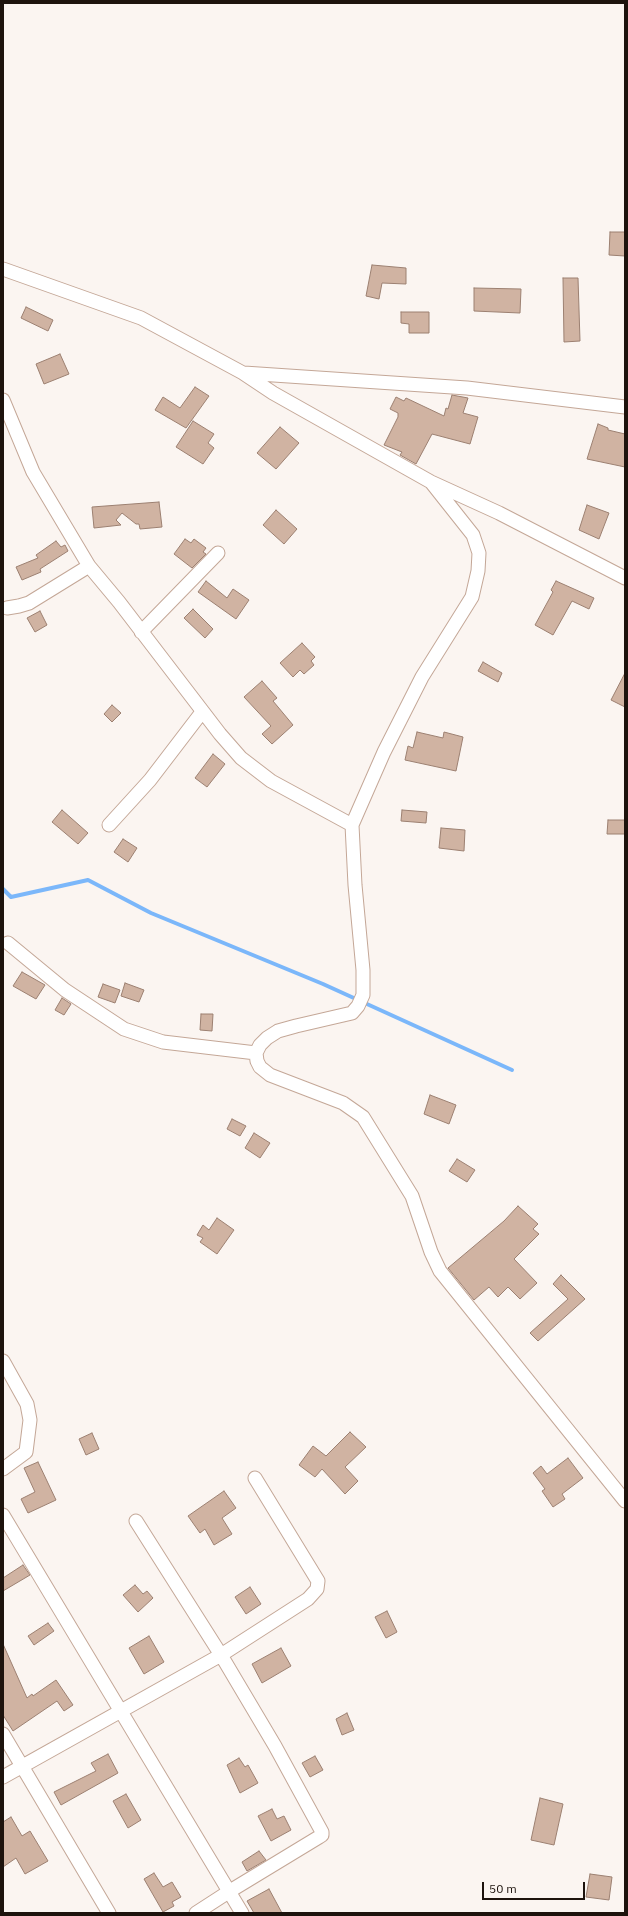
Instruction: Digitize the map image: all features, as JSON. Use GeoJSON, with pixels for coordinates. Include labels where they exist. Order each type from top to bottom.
{"type":"FeatureCollection","features":[{"type":"Feature","properties":{"kind":"street"},"geometry":{"type":"LineString","coordinates":[[3,269],[141,318],[243,373],[273,393],[431,482],[499,513],[625,578]]}},
{"type":"Feature","properties":{"kind":"street"},"geometry":{"type":"LineString","coordinates":[[243,373],[467,388],[625,407]]}},
{"type":"Feature","properties":{"kind":"street"},"geometry":{"type":"LineString","coordinates":[[3,400],[33,472],[89,566],[119,602],[202,712],[241,758],[271,781],[352,825]]}},
{"type":"Feature","properties":{"kind":"street"},"geometry":{"type":"LineString","coordinates":[[431,482],[473,535],[479,553],[478,571],[472,597],[422,677],[384,752],[352,825],[355,885],[363,970],[363,995],[358,1006],[352,1013],[278,1031],[267,1038],[260,1045],[256,1053],[260,1066],[270,1075],[343,1104],[363,1117],[412,1196],[431,1252],[440,1271],[625,1501]]}},
{"type":"Feature","properties":{"kind":"street"},"geometry":{"type":"LineString","coordinates":[[141,632],[218,553]]}},
{"type":"Feature","properties":{"kind":"street"},"geometry":{"type":"LineString","coordinates":[[7,608],[29,603],[89,566]]}},
{"type":"Feature","properties":{"kind":"street"},"geometry":{"type":"LineString","coordinates":[[109,826],[150,780],[202,712]]}},
{"type":"Feature","properties":{"kind":"street"},"geometry":{"type":"LineString","coordinates":[[8,943],[65,990],[124,1029],[164,1042],[256,1053]]}},
{"type":"Feature","properties":{"kind":"street"},"geometry":{"type":"LineString","coordinates":[[3,1361],[27,1404],[30,1420],[26,1452],[3,1469]]}},
{"type":"Feature","properties":{"kind":"street"},"geometry":{"type":"LineString","coordinates":[[3,1777],[221,1654],[308,1599],[319,1585],[255,1478]]}},
{"type":"Feature","properties":{"kind":"street"},"geometry":{"type":"LineString","coordinates":[[3,1515],[242,1913]]}},
{"type":"Feature","properties":{"kind":"street"},"geometry":{"type":"LineString","coordinates":[[136,1521],[221,1654],[275,1746],[322,1832],[322,1835],[319,1837],[196,1913]]}},
{"type":"Feature","properties":{"kind":"street"},"geometry":{"type":"LineString","coordinates":[[3,1734],[109,1913]]}},
{"type":"Feature","properties":{"kind":"building"},"geometry":{"type":"Polygon","coordinates":[[[610,232],[625,232],[625,256],[609,255],[610,232]]]}},
{"type":"Feature","properties":{"kind":"building"},"geometry":{"type":"Polygon","coordinates":[[[372,265],[406,268],[406,284],[382,283],[379,299],[366,296],[372,265]]]}},
{"type":"Feature","properties":{"kind":"building"},"geometry":{"type":"Polygon","coordinates":[[[563,278],[578,278],[580,341],[564,342],[563,278]]]}},
{"type":"Feature","properties":{"kind":"building"},"geometry":{"type":"Polygon","coordinates":[[[474,288],[521,289],[520,313],[474,311],[474,288]]]}},
{"type":"Feature","properties":{"kind":"building"},"geometry":{"type":"Polygon","coordinates":[[[26,307],[53,320],[48,331],[21,318],[26,307]]]}},
{"type":"Feature","properties":{"kind":"building"},"geometry":{"type":"Polygon","coordinates":[[[401,312],[429,312],[429,333],[409,333],[409,324],[401,323],[401,312]]]}},
{"type":"Feature","properties":{"kind":"building"},"geometry":{"type":"Polygon","coordinates":[[[60,354],[69,374],[44,384],[36,364],[60,354]]]}},
{"type":"Feature","properties":{"kind":"building"},"geometry":{"type":"Polygon","coordinates":[[[195,387],[209,396],[186,428],[155,410],[163,397],[180,408],[195,387]]]}},
{"type":"Feature","properties":{"kind":"building"},"geometry":{"type":"Polygon","coordinates":[[[452,395],[468,398],[463,413],[478,417],[470,444],[432,434],[416,464],[400,455],[402,452],[384,445],[398,417],[398,413],[390,409],[396,397],[404,401],[406,398],[444,416],[446,408],[448,409],[452,395]]]}},
{"type":"Feature","properties":{"kind":"building"},"geometry":{"type":"Polygon","coordinates":[[[193,421],[214,434],[208,443],[214,448],[203,464],[176,447],[193,421]]]}},
{"type":"Feature","properties":{"kind":"building"},"geometry":{"type":"Polygon","coordinates":[[[598,424],[608,428],[608,430],[625,434],[625,467],[587,459],[598,424]]]}},
{"type":"Feature","properties":{"kind":"building"},"geometry":{"type":"Polygon","coordinates":[[[280,427],[299,443],[276,469],[257,453],[280,427]]]}},
{"type":"Feature","properties":{"kind":"building"},"geometry":{"type":"Polygon","coordinates":[[[159,502],[162,527],[140,529],[139,524],[136,524],[122,513],[116,520],[121,525],[94,528],[92,507],[159,502]]]}},
{"type":"Feature","properties":{"kind":"building"},"geometry":{"type":"Polygon","coordinates":[[[587,505],[609,513],[599,539],[579,530],[587,505]]]}},
{"type":"Feature","properties":{"kind":"building"},"geometry":{"type":"Polygon","coordinates":[[[276,510],[297,529],[284,544],[263,525],[276,510]]]}},
{"type":"Feature","properties":{"kind":"building"},"geometry":{"type":"Polygon","coordinates":[[[185,539],[191,543],[194,539],[206,548],[203,552],[206,554],[192,568],[174,554],[185,539]]]}},
{"type":"Feature","properties":{"kind":"building"},"geometry":{"type":"Polygon","coordinates":[[[56,541],[61,547],[65,545],[68,551],[40,569],[41,572],[22,580],[16,567],[38,558],[36,555],[56,541]]]}},
{"type":"Feature","properties":{"kind":"building"},"geometry":{"type":"Polygon","coordinates":[[[206,581],[227,598],[233,589],[249,600],[236,619],[198,592],[206,581]]]}},
{"type":"Feature","properties":{"kind":"building"},"geometry":{"type":"Polygon","coordinates":[[[556,581],[594,598],[589,609],[572,601],[553,635],[535,625],[553,592],[551,590],[556,581]]]}},
{"type":"Feature","properties":{"kind":"building"},"geometry":{"type":"Polygon","coordinates":[[[193,609],[213,629],[205,638],[184,618],[193,609]]]}},
{"type":"Feature","properties":{"kind":"building"},"geometry":{"type":"Polygon","coordinates":[[[40,611],[47,625],[35,632],[27,618],[40,611]]]}},
{"type":"Feature","properties":{"kind":"building"},"geometry":{"type":"Polygon","coordinates":[[[302,643],[315,657],[311,661],[314,665],[304,674],[300,670],[293,677],[280,663],[302,643]]]}},
{"type":"Feature","properties":{"kind":"building"},"geometry":{"type":"Polygon","coordinates":[[[483,662],[502,673],[498,682],[478,671],[483,662]]]}},
{"type":"Feature","properties":{"kind":"building"},"geometry":{"type":"Polygon","coordinates":[[[625,673],[625,707],[611,700],[625,673]]]}},
{"type":"Feature","properties":{"kind":"building"},"geometry":{"type":"Polygon","coordinates":[[[262,681],[277,698],[273,701],[293,725],[272,744],[262,734],[271,726],[244,697],[262,681]]]}},
{"type":"Feature","properties":{"kind":"building"},"geometry":{"type":"Polygon","coordinates":[[[112,705],[121,713],[112,722],[104,714],[112,705]]]}},
{"type":"Feature","properties":{"kind":"building"},"geometry":{"type":"Polygon","coordinates":[[[417,732],[443,738],[444,732],[463,737],[456,771],[405,760],[408,746],[413,748],[417,732]]]}},
{"type":"Feature","properties":{"kind":"building"},"geometry":{"type":"Polygon","coordinates":[[[213,754],[225,764],[207,787],[195,778],[213,754]]]}},
{"type":"Feature","properties":{"kind":"building"},"geometry":{"type":"Polygon","coordinates":[[[62,810],[88,833],[78,844],[52,822],[62,810]]]}},
{"type":"Feature","properties":{"kind":"building"},"geometry":{"type":"Polygon","coordinates":[[[402,810],[427,812],[426,823],[401,821],[402,810]]]}},
{"type":"Feature","properties":{"kind":"building"},"geometry":{"type":"Polygon","coordinates":[[[608,820],[625,820],[625,834],[607,834],[608,820]]]}},
{"type":"Feature","properties":{"kind":"building"},"geometry":{"type":"Polygon","coordinates":[[[441,828],[465,830],[464,851],[439,848],[441,828]]]}},
{"type":"Feature","properties":{"kind":"building"},"geometry":{"type":"Polygon","coordinates":[[[123,839],[137,848],[128,862],[114,852],[123,839]]]}},
{"type":"Feature","properties":{"kind":"building"},"geometry":{"type":"Polygon","coordinates":[[[22,972],[45,985],[36,999],[13,986],[22,972]]]}},
{"type":"Feature","properties":{"kind":"building"},"geometry":{"type":"Polygon","coordinates":[[[125,983],[144,990],[139,1002],[121,996],[125,983]]]}},
{"type":"Feature","properties":{"kind":"building"},"geometry":{"type":"Polygon","coordinates":[[[103,984],[120,990],[115,1003],[98,997],[103,984]]]}},
{"type":"Feature","properties":{"kind":"building"},"geometry":{"type":"Polygon","coordinates":[[[62,998],[71,1004],[64,1015],[55,1010],[62,998]]]}},
{"type":"Feature","properties":{"kind":"building"},"geometry":{"type":"Polygon","coordinates":[[[201,1014],[213,1014],[212,1031],[200,1030],[201,1014]]]}},
{"type":"Feature","properties":{"kind":"building"},"geometry":{"type":"Polygon","coordinates":[[[430,1095],[456,1105],[449,1124],[424,1114],[430,1095]]]}},
{"type":"Feature","properties":{"kind":"building"},"geometry":{"type":"Polygon","coordinates":[[[232,1119],[246,1126],[240,1136],[227,1129],[232,1119]]]}},
{"type":"Feature","properties":{"kind":"building"},"geometry":{"type":"Polygon","coordinates":[[[254,1133],[270,1143],[260,1158],[245,1148],[254,1133]]]}},
{"type":"Feature","properties":{"kind":"building"},"geometry":{"type":"Polygon","coordinates":[[[457,1159],[475,1170],[467,1182],[449,1171],[457,1159]]]}},
{"type":"Feature","properties":{"kind":"building"},"geometry":{"type":"Polygon","coordinates":[[[518,1206],[538,1224],[533,1229],[539,1234],[514,1259],[537,1283],[520,1299],[508,1287],[498,1297],[489,1287],[474,1300],[448,1268],[504,1221],[518,1206]]]}},
{"type":"Feature","properties":{"kind":"building"},"geometry":{"type":"Polygon","coordinates":[[[217,1218],[234,1230],[217,1254],[200,1242],[203,1238],[197,1235],[203,1225],[209,1230],[217,1218]]]}},
{"type":"Feature","properties":{"kind":"building"},"geometry":{"type":"Polygon","coordinates":[[[561,1275],[585,1299],[538,1341],[530,1333],[568,1299],[553,1284],[561,1275]]]}},
{"type":"Feature","properties":{"kind":"building"},"geometry":{"type":"Polygon","coordinates":[[[350,1432],[366,1447],[345,1467],[358,1481],[345,1494],[322,1469],[315,1477],[299,1465],[313,1446],[326,1456],[350,1432]]]}},
{"type":"Feature","properties":{"kind":"building"},"geometry":{"type":"Polygon","coordinates":[[[92,1433],[99,1449],[86,1455],[79,1439],[92,1433]]]}},
{"type":"Feature","properties":{"kind":"building"},"geometry":{"type":"Polygon","coordinates":[[[568,1458],[583,1478],[562,1494],[565,1499],[553,1507],[542,1491],[545,1489],[533,1473],[541,1466],[547,1474],[568,1458]]]}},
{"type":"Feature","properties":{"kind":"building"},"geometry":{"type":"Polygon","coordinates":[[[38,1462],[56,1500],[28,1513],[21,1499],[35,1492],[24,1468],[38,1462]]]}},
{"type":"Feature","properties":{"kind":"building"},"geometry":{"type":"Polygon","coordinates":[[[224,1491],[236,1508],[222,1518],[232,1534],[214,1545],[205,1529],[200,1533],[188,1516],[224,1491]]]}},
{"type":"Feature","properties":{"kind":"building"},"geometry":{"type":"Polygon","coordinates":[[[23,1565],[30,1575],[3,1591],[3,1578],[23,1565]]]}},
{"type":"Feature","properties":{"kind":"building"},"geometry":{"type":"Polygon","coordinates":[[[135,1585],[143,1594],[147,1591],[153,1598],[138,1612],[123,1595],[135,1585]]]}},
{"type":"Feature","properties":{"kind":"building"},"geometry":{"type":"Polygon","coordinates":[[[250,1587],[261,1604],[246,1614],[235,1597],[250,1587]]]}},
{"type":"Feature","properties":{"kind":"building"},"geometry":{"type":"Polygon","coordinates":[[[387,1611],[397,1632],[386,1638],[375,1617],[387,1611]]]}},
{"type":"Feature","properties":{"kind":"building"},"geometry":{"type":"Polygon","coordinates":[[[48,1623],[54,1631],[34,1645],[28,1636],[48,1623]]]}},
{"type":"Feature","properties":{"kind":"building"},"geometry":{"type":"Polygon","coordinates":[[[149,1636],[164,1662],[144,1674],[129,1648],[149,1636]]]}},
{"type":"Feature","properties":{"kind":"building"},"geometry":{"type":"Polygon","coordinates":[[[3,1644],[27,1698],[32,1694],[33,1696],[56,1680],[73,1705],[64,1711],[57,1701],[13,1731],[3,1715],[3,1644]]]}},
{"type":"Feature","properties":{"kind":"building"},"geometry":{"type":"Polygon","coordinates":[[[281,1648],[291,1666],[262,1683],[252,1664],[281,1648]]]}},
{"type":"Feature","properties":{"kind":"building"},"geometry":{"type":"Polygon","coordinates":[[[347,1713],[354,1730],[342,1735],[336,1719],[347,1713]]]}},
{"type":"Feature","properties":{"kind":"building"},"geometry":{"type":"Polygon","coordinates":[[[108,1754],[118,1773],[61,1805],[54,1792],[96,1771],[91,1763],[108,1754]]]}},
{"type":"Feature","properties":{"kind":"building"},"geometry":{"type":"Polygon","coordinates":[[[315,1756],[323,1770],[310,1777],[302,1763],[315,1756]]]}},
{"type":"Feature","properties":{"kind":"building"},"geometry":{"type":"Polygon","coordinates":[[[239,1758],[245,1767],[248,1765],[258,1783],[240,1793],[227,1765],[239,1758]]]}},
{"type":"Feature","properties":{"kind":"building"},"geometry":{"type":"Polygon","coordinates":[[[126,1794],[141,1820],[128,1828],[113,1801],[126,1794]]]}},
{"type":"Feature","properties":{"kind":"building"},"geometry":{"type":"Polygon","coordinates":[[[540,1798],[563,1804],[554,1845],[531,1840],[540,1798]]]}},
{"type":"Feature","properties":{"kind":"building"},"geometry":{"type":"Polygon","coordinates":[[[272,1809],[277,1819],[284,1816],[291,1830],[271,1841],[258,1816],[272,1809]]]}},
{"type":"Feature","properties":{"kind":"building"},"geometry":{"type":"Polygon","coordinates":[[[11,1817],[22,1836],[30,1831],[48,1861],[25,1874],[16,1858],[3,1867],[3,1822],[11,1817]]]}},
{"type":"Feature","properties":{"kind":"building"},"geometry":{"type":"Polygon","coordinates":[[[259,1851],[266,1860],[247,1871],[242,1862],[259,1851]]]}},
{"type":"Feature","properties":{"kind":"building"},"geometry":{"type":"Polygon","coordinates":[[[154,1873],[163,1887],[172,1882],[181,1897],[172,1902],[174,1906],[163,1912],[144,1879],[154,1873]]]}},
{"type":"Feature","properties":{"kind":"building"},"geometry":{"type":"Polygon","coordinates":[[[590,1874],[612,1877],[609,1900],[586,1897],[590,1874]]]}},
{"type":"Feature","properties":{"kind":"building"},"geometry":{"type":"Polygon","coordinates":[[[269,1889],[282,1913],[254,1913],[247,1901],[269,1889]]]}},
{"type":"Feature","properties":{"kind":"waterway"},"geometry":{"type":"LineString","coordinates":[[3,889],[11,897],[88,880],[151,913],[323,984],[512,1070]]}}]}
